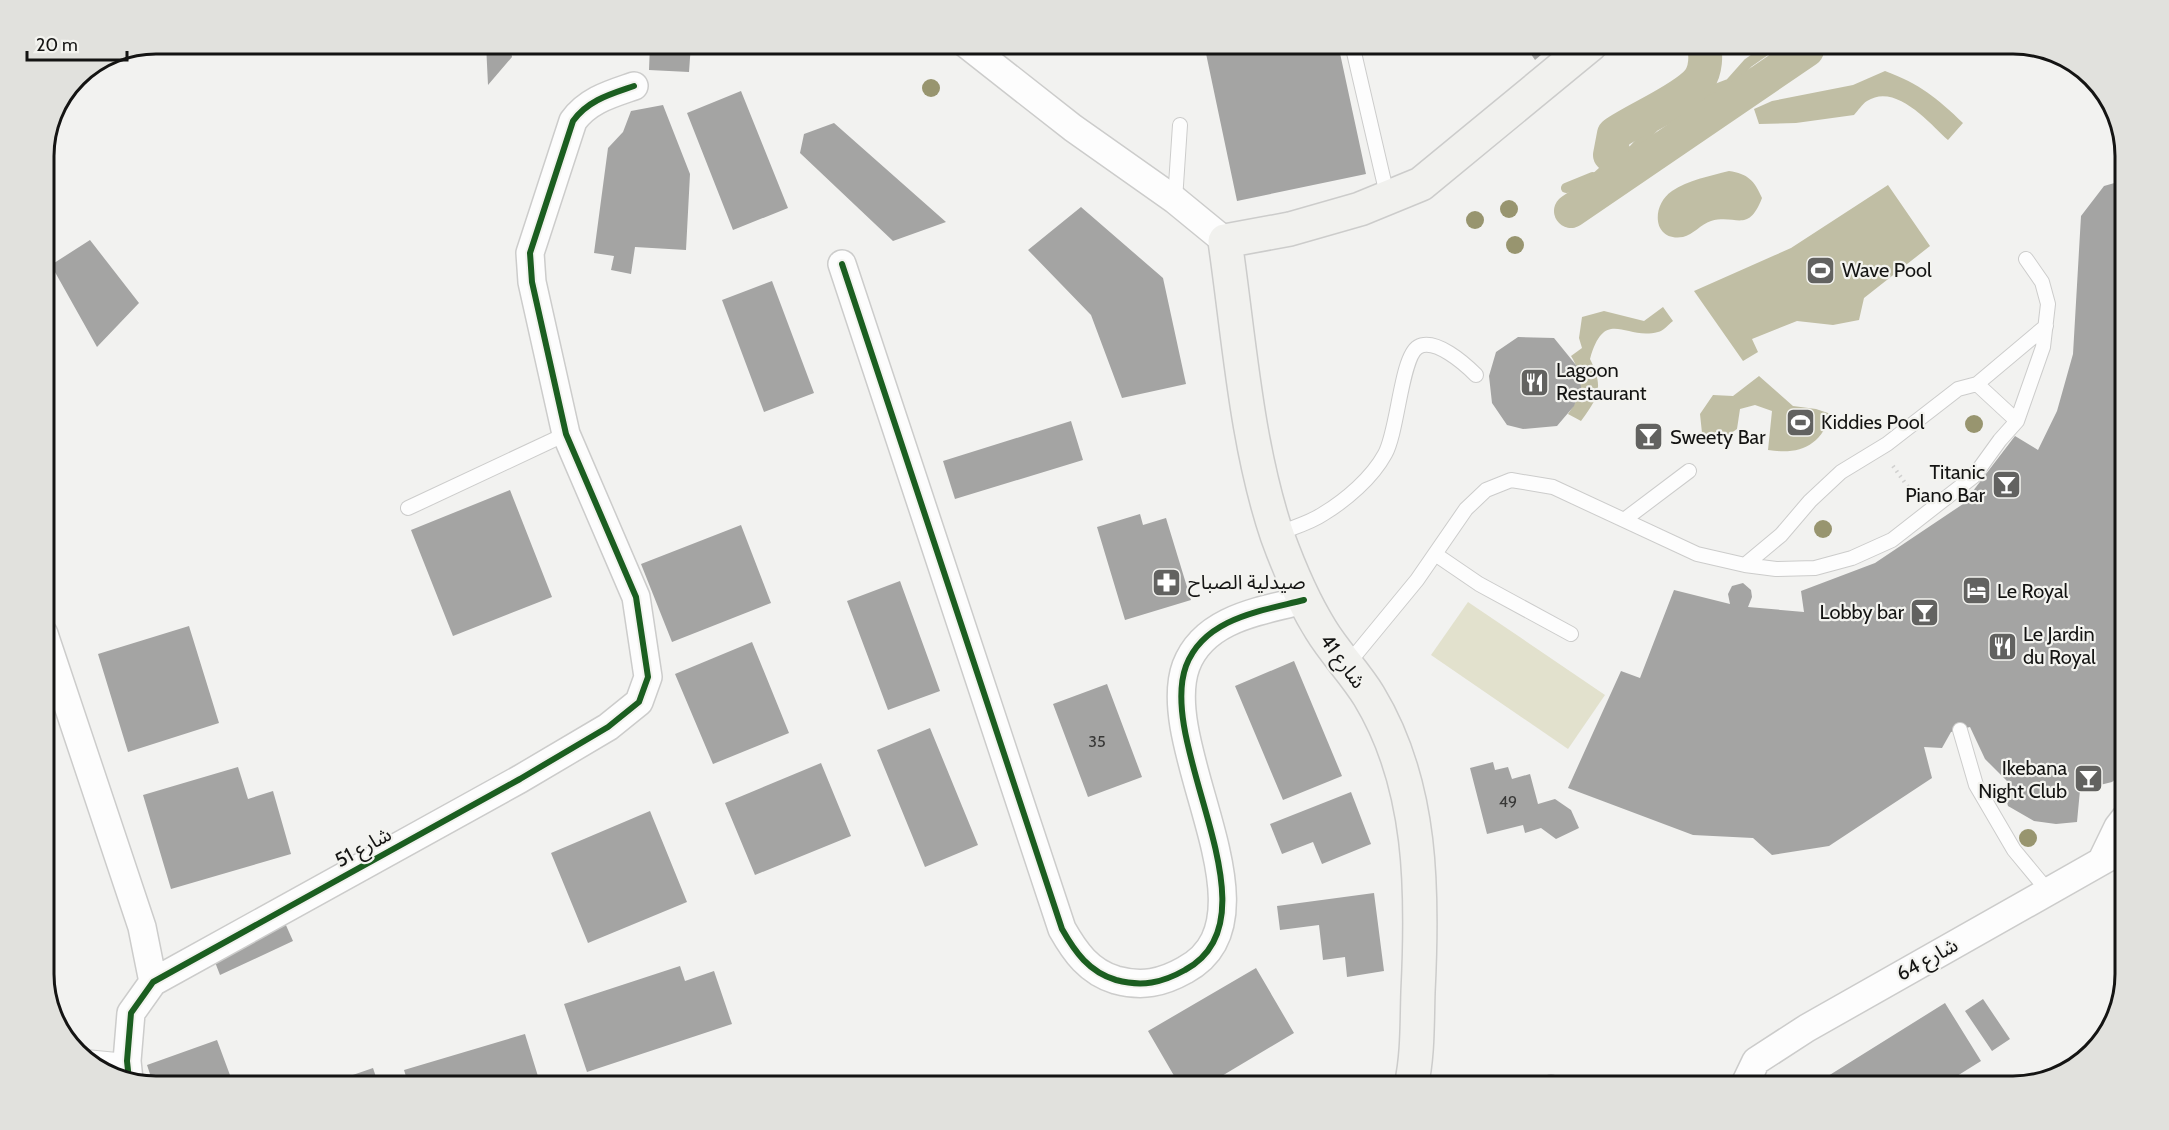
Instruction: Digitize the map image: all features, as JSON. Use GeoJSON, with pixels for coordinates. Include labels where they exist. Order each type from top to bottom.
{"type":"FeatureCollection","features":[{"type":"Feature","properties":{"kind":"street"},"geometry":{"type":"LineString","coordinates":[[979,54],[1073,128],[1175,200],[1225,241],[1290,229],[1388,200],[1421,183],[1579,54]]}},
{"type":"Feature","properties":{"kind":"street","name":"شارع 51"},"geometry":{"type":"LineString","coordinates":[[128,1071],[131,1013],[153,982],[520,779],[608,727],[639,702],[648,677],[636,597],[566,434],[532,282],[530,253],[573,121],[586,106],[597,99],[634,86]]}},
{"type":"Feature","properties":{"kind":"street","name":"شارع 41"},"geometry":{"type":"LineString","coordinates":[[1225,241],[1247,399],[1266,495],[1277,534],[1304,600],[1322,632],[1369,697],[1386,731],[1412,812],[1422,909],[1412,1076]]}},
{"type":"Feature","properties":{"kind":"street"},"geometry":{"type":"LineString","coordinates":[[842,264],[1062,929],[1078,957],[1103,976],[1134,985],[1165,981],[1193,966],[1214,942],[1224,912],[1222,880],[1184,729],[1180,697],[1186,665],[1205,638],[1232,619],[1304,600]]}},
{"type":"Feature","properties":{"kind":"street"},"geometry":{"type":"LineString","coordinates":[[54,664],[142,927],[153,982]]}},
{"type":"Feature","properties":{"kind":"street","name":"شارع 64"},"geometry":{"type":"LineString","coordinates":[[1749,1076],[1756,1061],[1806,1028],[2114,854]]}},
{"type":"Feature","properties":{"kind":"lane"},"geometry":{"type":"LineString","coordinates":[[1354,54],[1388,200]]}},
{"type":"Feature","properties":{"kind":"lane"},"geometry":{"type":"LineString","coordinates":[[1175,200],[1180,125]]}},
{"type":"Feature","properties":{"kind":"lane"},"geometry":{"type":"LineString","coordinates":[[1347,665],[1407,594],[1466,509],[1486,490],[1511,480],[1553,487],[1697,554],[1745,565],[1776,569],[1815,568],[1852,558],[1892,540],[1974,476],[2017,421],[2043,347],[2048,304],[2042,282],[2026,259]]}},
{"type":"Feature","properties":{"kind":"lane"},"geometry":{"type":"LineString","coordinates":[[1745,565],[1781,535],[1810,501],[1841,472],[1887,444],[1958,389],[1977,384],[2046,326]]}},
{"type":"Feature","properties":{"kind":"lane"},"geometry":{"type":"LineString","coordinates":[[1277,534],[1322,515],[1373,472],[1386,452],[1400,408],[1404,374],[1413,351],[1420,345],[1431,344],[1458,358],[1476,375]]}},
{"type":"Feature","properties":{"kind":"lane"},"geometry":{"type":"LineString","coordinates":[[1977,384],[2017,421]]}},
{"type":"Feature","properties":{"kind":"lane"},"geometry":{"type":"LineString","coordinates":[[408,508],[566,434]]}},
{"type":"Feature","properties":{"kind":"lane"},"geometry":{"type":"LineString","coordinates":[[1624,520],[1689,471]]}},
{"type":"Feature","properties":{"kind":"lane"},"geometry":{"type":"LineString","coordinates":[[1435,554],[1479,584],[1571,634]]}},
{"type":"Feature","properties":{"kind":"lane"},"geometry":{"type":"LineString","coordinates":[[1960,730],[1976,785],[2014,850],[2048,891]]}},
{"type":"Feature","properties":{"kind":"path"},"geometry":{"type":"LineString","coordinates":[[1891,463],[1915,497]]}},
{"type":"Feature","properties":{"kind":"green space"},"geometry":{"type":"Polygon","coordinates":[[[1468,602],[1605,695],[1568,749],[1431,655],[1468,602]]]}},
{"type":"Feature","properties":{"kind":"shaded area"},"geometry":{"type":"Polygon","coordinates":[[[1885,71],[1927,92],[1963,123],[1948,140],[1912,107],[1889,97],[1878,97],[1865,102],[1854,115],[1796,123],[1759,124],[1754,109],[1772,101],[1853,85],[1885,71]]]}},
{"type":"Feature","properties":{"kind":"shaded area"},"geometry":{"type":"Polygon","coordinates":[[[1729,171],[1746,176],[1759,192],[1762,198],[1752,216],[1741,220],[1711,221],[1683,237],[1665,234],[1660,228],[1658,213],[1665,197],[1685,184],[1729,171]]]}},
{"type":"Feature","properties":{"kind":"shaded area","name":"Wave Pool"},"geometry":{"type":"Polygon","coordinates":[[[1888,185],[1930,246],[1864,298],[1859,320],[1833,325],[1797,321],[1752,339],[1758,352],[1743,361],[1694,291],[1791,248],[1888,185]]]}},
{"type":"Feature","properties":{"kind":"shaded area"},"geometry":{"type":"Polygon","coordinates":[[[1663,307],[1673,321],[1660,331],[1646,334],[1617,329],[1602,334],[1590,359],[1597,377],[1598,392],[1581,421],[1568,414],[1579,392],[1580,378],[1571,356],[1582,348],[1579,338],[1582,317],[1604,311],[1644,321],[1663,307]]]}},
{"type":"Feature","properties":{"kind":"shaded area","name":"Kiddies Pool"},"geometry":{"type":"Polygon","coordinates":[[[1759,376],[1793,406],[1816,409],[1831,414],[1827,425],[1815,441],[1808,446],[1790,451],[1768,450],[1772,411],[1755,405],[1740,409],[1737,429],[1720,441],[1702,433],[1700,414],[1713,395],[1733,396],[1759,376]]]}},
{"type":"Feature","properties":{"kind":"building"},"geometry":{"type":"Polygon","coordinates":[[[486,54],[512,54],[512,57],[488,85],[486,54]]]}},
{"type":"Feature","properties":{"kind":"building"},"geometry":{"type":"Polygon","coordinates":[[[650,54],[690,54],[689,72],[649,70],[650,54]]]}},
{"type":"Feature","properties":{"kind":"building"},"geometry":{"type":"Polygon","coordinates":[[[1206,54],[1340,54],[1366,174],[1237,201],[1206,54]]]}},
{"type":"Feature","properties":{"kind":"building"},"geometry":{"type":"Polygon","coordinates":[[[1531,54],[1542,54],[1535,60],[1531,54]]]}},
{"type":"Feature","properties":{"kind":"building"},"geometry":{"type":"Polygon","coordinates":[[[741,91],[788,208],[733,230],[687,113],[741,91]]]}},
{"type":"Feature","properties":{"kind":"building"},"geometry":{"type":"Polygon","coordinates":[[[663,105],[690,174],[686,250],[635,247],[631,274],[611,270],[614,256],[594,253],[608,148],[623,132],[631,111],[663,105]]]}},
{"type":"Feature","properties":{"kind":"building"},"geometry":{"type":"Polygon","coordinates":[[[834,123],[946,222],[893,241],[800,153],[804,134],[834,123]]]}},
{"type":"Feature","properties":{"kind":"building"},"geometry":{"type":"Polygon","coordinates":[[[2115,183],[2115,779],[2080,790],[2077,822],[2056,824],[2034,821],[2008,806],[2004,792],[2007,781],[1985,759],[1970,727],[1951,732],[1942,748],[1924,747],[1932,778],[1829,846],[1772,855],[1753,838],[1693,835],[1568,788],[1621,671],[1640,678],[1674,590],[1730,604],[1728,594],[1732,586],[1743,583],[1751,590],[1752,597],[1748,607],[1804,612],[1801,591],[1875,563],[1963,504],[2015,436],[2038,450],[2057,411],[2073,354],[2081,216],[2104,186],[2115,183]]]}},
{"type":"Feature","properties":{"kind":"building"},"geometry":{"type":"Polygon","coordinates":[[[1081,207],[1163,278],[1186,384],[1122,398],[1091,315],[1028,250],[1081,207]]]}},
{"type":"Feature","properties":{"kind":"building"},"geometry":{"type":"Polygon","coordinates":[[[90,240],[139,303],[97,347],[54,270],[54,263],[90,240]]]}},
{"type":"Feature","properties":{"kind":"building"},"geometry":{"type":"Polygon","coordinates":[[[772,281],[814,393],[764,412],[722,300],[772,281]]]}},
{"type":"Feature","properties":{"kind":"building","name":"Lagoon Restaurant"},"geometry":{"type":"Polygon","coordinates":[[[1518,337],[1554,338],[1580,370],[1581,388],[1574,406],[1557,426],[1523,429],[1507,425],[1492,403],[1489,376],[1496,352],[1518,337]]]}},
{"type":"Feature","properties":{"kind":"building"},"geometry":{"type":"Polygon","coordinates":[[[1071,421],[1083,460],[955,499],[943,461],[1071,421]]]}},
{"type":"Feature","properties":{"kind":"building"},"geometry":{"type":"Polygon","coordinates":[[[510,490],[552,597],[453,636],[411,530],[510,490]]]}},
{"type":"Feature","properties":{"kind":"building"},"geometry":{"type":"Polygon","coordinates":[[[1140,514],[1143,525],[1166,518],[1191,600],[1125,620],[1097,527],[1140,514]]]}},
{"type":"Feature","properties":{"kind":"building"},"geometry":{"type":"Polygon","coordinates":[[[741,525],[771,603],[672,642],[641,564],[741,525]]]}},
{"type":"Feature","properties":{"kind":"building"},"geometry":{"type":"Polygon","coordinates":[[[900,581],[940,691],[888,710],[847,601],[900,581]]]}},
{"type":"Feature","properties":{"kind":"building"},"geometry":{"type":"Polygon","coordinates":[[[189,626],[219,723],[128,752],[98,654],[189,626]]]}},
{"type":"Feature","properties":{"kind":"building"},"geometry":{"type":"Polygon","coordinates":[[[752,642],[789,733],[713,764],[675,674],[752,642]]]}},
{"type":"Feature","properties":{"kind":"building"},"geometry":{"type":"Polygon","coordinates":[[[1294,661],[1342,776],[1283,800],[1235,686],[1294,661]]]}},
{"type":"Feature","properties":{"kind":"building"},"geometry":{"type":"Polygon","coordinates":[[[1107,684],[1142,777],[1088,797],[1053,704],[1107,684]]]}},
{"type":"Feature","properties":{"kind":"building"},"geometry":{"type":"Polygon","coordinates":[[[930,728],[978,845],[925,867],[877,750],[930,728]]]}},
{"type":"Feature","properties":{"kind":"building"},"geometry":{"type":"Polygon","coordinates":[[[1493,762],[1495,770],[1508,767],[1512,779],[1530,774],[1538,804],[1555,799],[1571,810],[1579,828],[1556,839],[1541,828],[1525,833],[1523,825],[1487,834],[1470,768],[1493,762]]]}},
{"type":"Feature","properties":{"kind":"building"},"geometry":{"type":"Polygon","coordinates":[[[821,763],[851,836],[755,875],[725,803],[821,763]]]}},
{"type":"Feature","properties":{"kind":"building"},"geometry":{"type":"Polygon","coordinates":[[[238,767],[248,799],[273,791],[291,854],[171,889],[143,795],[238,767]]]}},
{"type":"Feature","properties":{"kind":"building"},"geometry":{"type":"Polygon","coordinates":[[[1351,792],[1371,844],[1322,864],[1313,842],[1282,854],[1270,824],[1351,792]]]}},
{"type":"Feature","properties":{"kind":"building"},"geometry":{"type":"Polygon","coordinates":[[[650,811],[687,902],[588,943],[551,853],[650,811]]]}},
{"type":"Feature","properties":{"kind":"building"},"geometry":{"type":"Polygon","coordinates":[[[1374,893],[1384,971],[1347,977],[1345,957],[1323,960],[1319,925],[1280,930],[1277,906],[1374,893]]]}},
{"type":"Feature","properties":{"kind":"building"},"geometry":{"type":"Polygon","coordinates":[[[285,923],[293,941],[220,975],[213,957],[285,923]]]}},
{"type":"Feature","properties":{"kind":"building"},"geometry":{"type":"Polygon","coordinates":[[[680,966],[685,981],[714,971],[732,1024],[587,1072],[564,1004],[680,966]]]}},
{"type":"Feature","properties":{"kind":"building"},"geometry":{"type":"Polygon","coordinates":[[[1256,968],[1294,1033],[1222,1076],[1174,1076],[1148,1031],[1256,968]]]}},
{"type":"Feature","properties":{"kind":"building"},"geometry":{"type":"Polygon","coordinates":[[[1983,999],[2010,1039],[1992,1051],[1965,1011],[1983,999]]]}},
{"type":"Feature","properties":{"kind":"building"},"geometry":{"type":"Polygon","coordinates":[[[1945,1003],[1981,1061],[1957,1076],[1828,1076],[1945,1003]]]}},
{"type":"Feature","properties":{"kind":"building"},"geometry":{"type":"Polygon","coordinates":[[[525,1034],[538,1076],[406,1076],[404,1070],[525,1034]]]}},
{"type":"Feature","properties":{"kind":"building"},"geometry":{"type":"Polygon","coordinates":[[[217,1040],[230,1076],[151,1076],[147,1065],[217,1040]]]}},
{"type":"Feature","properties":{"kind":"building"},"geometry":{"type":"Polygon","coordinates":[[[373,1068],[376,1076],[350,1076],[373,1068]]]}},
{"type":"Feature","properties":{"kind":"waterway"},"geometry":{"type":"LineString","coordinates":[[1610,155],[1614,134],[1682,94],[1699,80],[1703,72],[1705,54]]}},
{"type":"Feature","properties":{"kind":"waterway"},"geometry":{"type":"LineString","coordinates":[[1633,150],[1654,127],[1672,117],[1697,112],[1716,99],[1748,63],[1761,54]]}},
{"type":"Feature","properties":{"kind":"waterway"},"geometry":{"type":"LineString","coordinates":[[1573,198],[1621,155],[1659,140],[1682,120],[1699,100],[1713,90],[1755,74],[1782,54]]}},
{"type":"Feature","properties":{"kind":"waterway"},"geometry":{"type":"LineString","coordinates":[[1571,211],[1801,54]]}},
{"type":"Feature","properties":{"kind":"waterway"},"geometry":{"type":"LineString","coordinates":[[1566,188],[1593,177]]}},
{"type":"Feature","properties":{"kind":"cycle path"},"geometry":{"type":"LineString","coordinates":[[128,1072],[131,1013],[153,982],[520,779],[608,727],[639,702],[648,677],[636,597],[566,434],[532,282],[530,253],[573,121],[593,103],[634,86]]}},
{"type":"Feature","properties":{"kind":"cycle path"},"geometry":{"type":"LineString","coordinates":[[842,264],[1062,929],[1072,946],[1098,972],[1125,982],[1152,983],[1185,970],[1212,945],[1222,912],[1220,873],[1211,829],[1187,741],[1181,700],[1186,666],[1194,650],[1220,627],[1253,613],[1304,600]]}},
{"type":"Feature","properties":{"kind":"place","name":"Wave Pool"},"geometry":{"type":"Point","coordinates":[1821,270]}},
{"type":"Feature","properties":{"kind":"place","name":"Lagoon Restaurant"},"geometry":{"type":"Point","coordinates":[1535,382]}},
{"type":"Feature","properties":{"kind":"place","name":"Kiddies Pool"},"geometry":{"type":"Point","coordinates":[1800,422]}},
{"type":"Feature","properties":{"kind":"place","name":"Sweety Bar"},"geometry":{"type":"Point","coordinates":[1649,437]}},
{"type":"Feature","properties":{"kind":"place","name":"Titanic Piano Bar"},"geometry":{"type":"Point","coordinates":[2006,484]}},
{"type":"Feature","properties":{"kind":"place","name":"صيدلية الصباح"},"geometry":{"type":"Point","coordinates":[1167,582]}},
{"type":"Feature","properties":{"kind":"place","name":"Le Royal"},"geometry":{"type":"Point","coordinates":[1976,591]}},
{"type":"Feature","properties":{"kind":"place","name":"Lobby bar"},"geometry":{"type":"Point","coordinates":[1925,612]}},
{"type":"Feature","properties":{"kind":"place","name":"Le Jardin du Royal"},"geometry":{"type":"Point","coordinates":[2002,646]}},
{"type":"Feature","properties":{"kind":"place","name":"Ikebana Night Club"},"geometry":{"type":"Point","coordinates":[2088,779]}}]}
